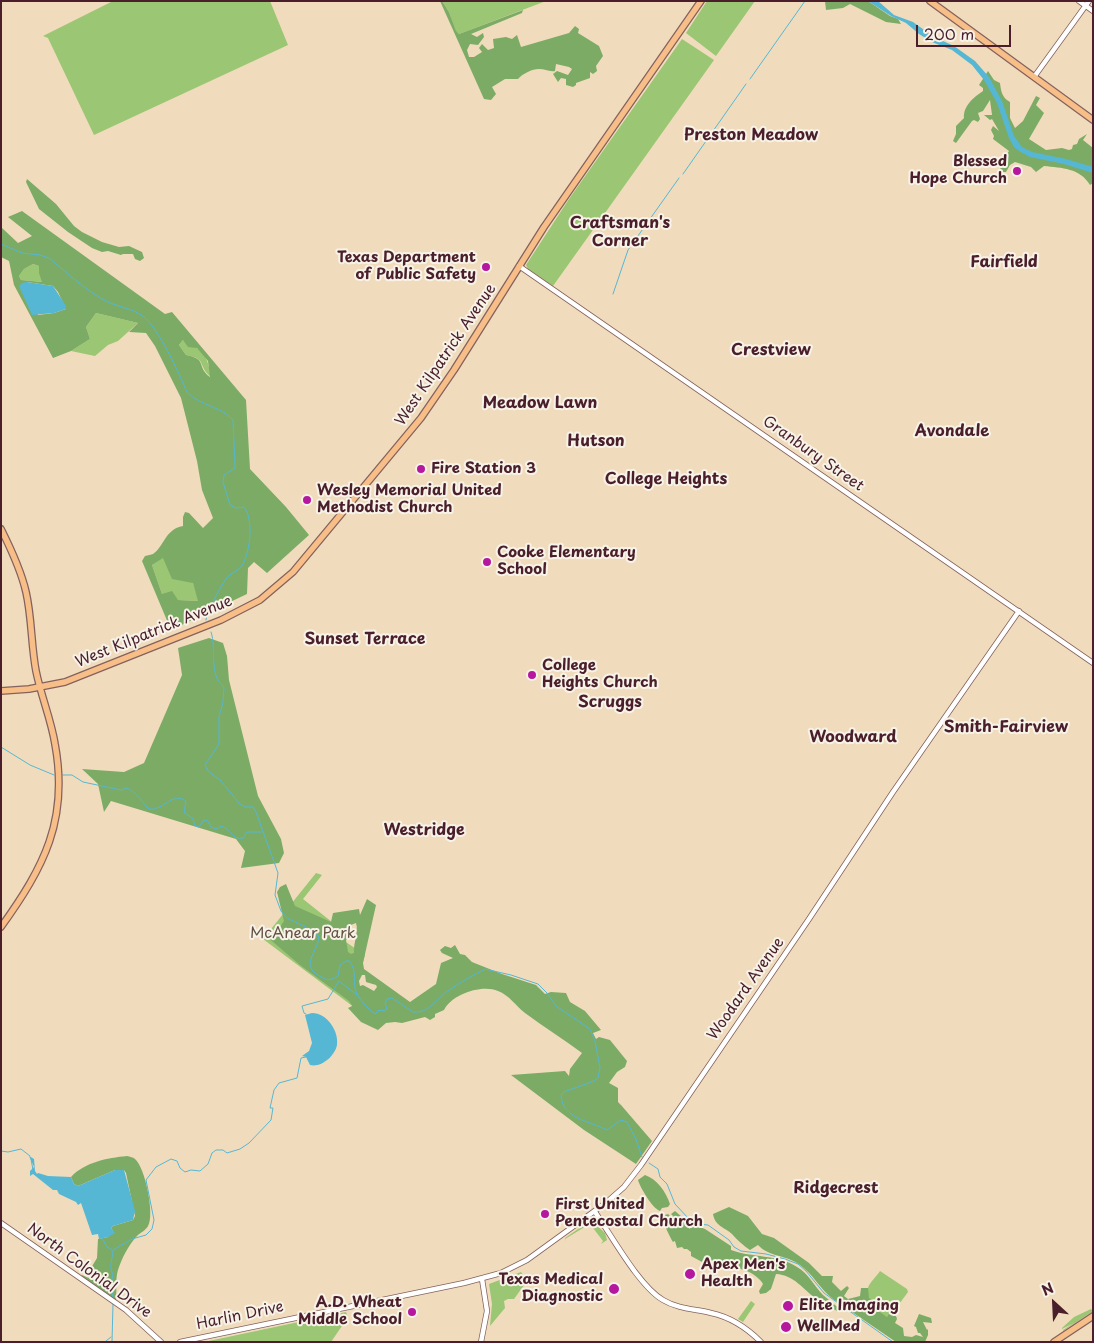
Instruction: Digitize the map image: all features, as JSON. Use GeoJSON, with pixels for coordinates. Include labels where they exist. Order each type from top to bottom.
{"type":"FeatureCollection","features":[{"type":"Feature","properties":{"kind":"main road","name":"West Kilpatrick Avenue"},"geometry":{"type":"LineString","coordinates":[[1,691],[40,687],[73,679],[221,620],[260,600],[280,583],[304,559],[421,418],[454,370],[519,266],[701,1]]}},
{"type":"Feature","properties":{"kind":"main road"},"geometry":{"type":"LineString","coordinates":[[930,1],[1093,120]]}},
{"type":"Feature","properties":{"kind":"main road"},"geometry":{"type":"LineString","coordinates":[[1,529],[21,572],[25,586],[36,668],[54,736],[59,776],[56,818],[48,846],[36,876],[1,927]]}},
{"type":"Feature","properties":{"kind":"main road"},"geometry":{"type":"LineString","coordinates":[[1054,1342],[1093,1316]]}},
{"type":"Feature","properties":{"kind":"street"},"geometry":{"type":"LineString","coordinates":[[1079,1],[1087,4],[1093,11]]}},
{"type":"Feature","properties":{"kind":"street"},"geometry":{"type":"LineString","coordinates":[[1034,77],[1087,4]]}},
{"type":"Feature","properties":{"kind":"street","name":"Granbury Street"},"geometry":{"type":"LineString","coordinates":[[519,266],[1093,663]]}},
{"type":"Feature","properties":{"kind":"street","name":"Woodard Avenue"},"geometry":{"type":"LineString","coordinates":[[482,1279],[501,1273],[519,1264],[595,1212],[624,1187],[641,1166],[789,949],[879,812],[1019,611]]}},
{"type":"Feature","properties":{"kind":"street"},"geometry":{"type":"LineString","coordinates":[[595,1212],[640,1278],[654,1294],[662,1300],[677,1306],[713,1313],[729,1319],[748,1330],[761,1342]]}},
{"type":"Feature","properties":{"kind":"street","name":"North Colonial Drive"},"geometry":{"type":"LineString","coordinates":[[1,1223],[126,1310],[161,1342]]}},
{"type":"Feature","properties":{"kind":"street"},"geometry":{"type":"LineString","coordinates":[[481,1342],[487,1312],[482,1279]]}},
{"type":"Feature","properties":{"kind":"street","name":"Harlin Drive"},"geometry":{"type":"LineString","coordinates":[[180,1342],[482,1279]]}},
{"type":"Feature","properties":{"kind":"green space"},"geometry":{"type":"Polygon","coordinates":[[[113,1],[270,1],[288,45],[94,135],[48,38],[43,36],[113,1]]]}},
{"type":"Feature","properties":{"kind":"green space"},"geometry":{"type":"Polygon","coordinates":[[[440,1],[442,1],[449,12],[459,34],[523,10],[522,13],[471,34],[477,37],[483,33],[484,37],[478,45],[470,44],[467,50],[469,57],[474,57],[482,52],[479,48],[482,44],[488,50],[494,48],[493,39],[506,37],[512,39],[517,35],[521,47],[569,33],[575,26],[579,29],[578,33],[599,46],[603,56],[596,66],[597,71],[593,74],[590,72],[590,78],[576,83],[573,87],[566,85],[566,79],[561,78],[558,82],[553,74],[557,71],[568,75],[572,69],[556,64],[555,71],[536,69],[527,72],[518,79],[505,79],[492,87],[496,94],[491,100],[484,99],[440,1]]]}},
{"type":"Feature","properties":{"kind":"green space"},"geometry":{"type":"Polygon","coordinates":[[[442,1],[546,1],[459,34],[456,32],[449,12],[442,1]]]}},
{"type":"Feature","properties":{"kind":"green space"},"geometry":{"type":"Polygon","coordinates":[[[707,1],[755,1],[716,56],[686,33],[707,1]]]}},
{"type":"Feature","properties":{"kind":"green space"},"geometry":{"type":"Polygon","coordinates":[[[825,1],[868,1],[890,16],[898,19],[901,24],[886,22],[850,4],[843,8],[826,10],[825,1]]]}},
{"type":"Feature","properties":{"kind":"green space"},"geometry":{"type":"Polygon","coordinates":[[[682,39],[714,60],[553,286],[528,269],[526,265],[569,199],[682,39]]]}},
{"type":"Feature","properties":{"kind":"green space"},"geometry":{"type":"Polygon","coordinates":[[[988,71],[994,80],[1000,83],[1001,91],[1010,102],[1010,118],[1015,128],[1023,121],[1036,96],[1040,98],[1036,105],[1044,113],[1029,139],[1046,150],[1072,149],[1079,139],[1087,134],[1083,140],[1093,148],[1093,183],[1090,185],[1086,179],[1076,172],[1057,167],[1044,166],[1036,172],[1031,167],[1015,162],[1010,165],[1006,172],[1003,172],[998,165],[1005,163],[1003,161],[1009,151],[993,139],[994,136],[991,130],[993,126],[999,131],[992,119],[990,120],[984,115],[992,115],[990,100],[983,111],[978,113],[980,119],[978,122],[972,121],[956,143],[953,141],[956,134],[956,126],[964,118],[967,106],[983,91],[983,88],[979,85],[988,71]]]}},
{"type":"Feature","properties":{"kind":"green space"},"geometry":{"type":"Polygon","coordinates":[[[27,179],[56,204],[74,226],[82,232],[102,242],[119,247],[129,246],[142,252],[144,258],[140,261],[135,259],[133,254],[121,255],[108,251],[102,252],[92,248],[68,232],[39,209],[26,182],[27,179]]]}},
{"type":"Feature","properties":{"kind":"green space"},"geometry":{"type":"Polygon","coordinates":[[[22,211],[165,314],[172,312],[246,400],[250,469],[286,507],[309,535],[267,573],[254,562],[248,568],[247,594],[171,630],[142,561],[145,556],[157,551],[168,534],[183,526],[185,512],[189,513],[203,528],[213,518],[202,490],[197,461],[181,398],[155,346],[146,333],[129,332],[138,323],[96,313],[86,327],[90,339],[71,351],[53,358],[14,285],[9,261],[1,257],[1,227],[18,243],[32,236],[8,217],[22,211]],[[33,264],[24,269],[19,276],[21,280],[42,282],[39,266],[33,264]],[[27,282],[38,315],[66,309],[53,286],[27,282]],[[183,340],[179,345],[186,355],[200,361],[203,370],[210,377],[208,361],[197,348],[188,347],[183,340]],[[163,558],[152,565],[162,594],[172,591],[178,600],[198,601],[193,583],[172,579],[163,558]]]}},
{"type":"Feature","properties":{"kind":"green space"},"geometry":{"type":"Polygon","coordinates":[[[33,264],[39,266],[43,282],[21,280],[19,276],[24,269],[33,264]]]}},
{"type":"Feature","properties":{"kind":"green space"},"geometry":{"type":"Polygon","coordinates":[[[96,313],[138,323],[118,341],[108,345],[95,356],[71,351],[90,339],[86,327],[96,313]]]}},
{"type":"Feature","properties":{"kind":"green space"},"geometry":{"type":"Polygon","coordinates":[[[183,340],[200,350],[206,358],[211,377],[200,361],[186,355],[179,345],[183,340]]]}},
{"type":"Feature","properties":{"kind":"green space"},"geometry":{"type":"Polygon","coordinates":[[[163,557],[193,583],[199,601],[178,600],[162,594],[152,565],[163,557]]]}},
{"type":"Feature","properties":{"kind":"green space"},"geometry":{"type":"Polygon","coordinates":[[[209,638],[223,643],[227,656],[229,680],[258,796],[281,839],[284,853],[279,863],[241,868],[245,851],[236,839],[111,801],[104,812],[98,784],[82,769],[124,772],[144,763],[182,675],[178,648],[209,638]]]}},
{"type":"Feature","properties":{"kind":"green space","name":"McAnear Park"},"geometry":{"type":"Polygon","coordinates":[[[316,873],[322,875],[303,899],[337,926],[334,934],[365,955],[351,1005],[263,939],[316,873]]]}},
{"type":"Feature","properties":{"kind":"green space"},"geometry":{"type":"Polygon","coordinates":[[[286,884],[295,906],[331,922],[333,913],[359,909],[360,915],[367,899],[376,905],[363,963],[364,969],[410,1002],[436,984],[441,963],[453,958],[442,953],[440,950],[445,946],[451,948],[455,945],[460,954],[465,955],[472,962],[536,985],[545,994],[551,992],[566,993],[570,1002],[585,1011],[601,1030],[593,1033],[596,1039],[599,1037],[610,1040],[627,1061],[625,1067],[617,1072],[609,1083],[618,1088],[618,1102],[652,1141],[636,1164],[584,1130],[511,1075],[565,1071],[569,1076],[570,1069],[582,1053],[525,1013],[502,993],[491,989],[484,989],[460,995],[430,1020],[425,1017],[402,1023],[386,1023],[378,1030],[361,1022],[348,1008],[352,1006],[349,1001],[300,965],[266,936],[269,933],[276,933],[284,921],[277,892],[280,887],[286,884]],[[356,923],[351,925],[346,940],[348,952],[351,954],[354,953],[356,923]],[[362,975],[359,981],[360,986],[363,985],[374,991],[377,987],[376,985],[366,982],[365,975],[362,975]]]}},
{"type":"Feature","properties":{"kind":"green space"},"geometry":{"type":"Polygon","coordinates":[[[127,1156],[135,1159],[142,1171],[150,1202],[150,1220],[147,1227],[131,1244],[121,1261],[117,1278],[116,1301],[81,1277],[82,1275],[93,1280],[96,1276],[91,1268],[97,1258],[98,1239],[108,1237],[113,1231],[111,1228],[113,1226],[133,1220],[135,1216],[126,1173],[124,1170],[115,1170],[78,1186],[74,1184],[71,1177],[90,1164],[127,1156]]]}},
{"type":"Feature","properties":{"kind":"green space"},"geometry":{"type":"Polygon","coordinates":[[[645,1175],[657,1183],[666,1195],[670,1204],[668,1207],[662,1208],[660,1211],[650,1202],[638,1180],[645,1175]]]}},
{"type":"Feature","properties":{"kind":"green space"},"geometry":{"type":"Polygon","coordinates":[[[729,1207],[748,1216],[762,1234],[774,1238],[809,1263],[822,1276],[833,1276],[832,1282],[841,1291],[847,1286],[849,1288],[844,1296],[848,1299],[860,1296],[861,1288],[868,1288],[869,1298],[873,1301],[874,1308],[887,1317],[889,1314],[896,1316],[895,1323],[903,1328],[904,1336],[912,1337],[916,1335],[923,1337],[914,1326],[919,1314],[931,1318],[932,1323],[923,1322],[928,1329],[925,1342],[896,1342],[833,1299],[805,1269],[795,1262],[767,1252],[758,1245],[750,1250],[718,1224],[714,1218],[713,1214],[729,1207]]]}},
{"type":"Feature","properties":{"kind":"green space"},"geometry":{"type":"Polygon","coordinates":[[[675,1211],[689,1223],[689,1229],[695,1225],[705,1229],[731,1246],[731,1250],[781,1260],[797,1267],[823,1295],[841,1310],[837,1311],[821,1302],[798,1283],[782,1275],[776,1274],[771,1289],[766,1293],[760,1294],[759,1291],[763,1284],[761,1281],[748,1271],[738,1269],[733,1262],[726,1268],[723,1268],[709,1262],[704,1263],[691,1256],[691,1252],[687,1249],[677,1248],[663,1220],[665,1215],[673,1216],[671,1214],[675,1211]]]}},
{"type":"Feature","properties":{"kind":"green space"},"geometry":{"type":"Polygon","coordinates":[[[592,1221],[605,1233],[607,1240],[601,1244],[603,1241],[593,1228],[594,1226],[588,1225],[565,1239],[592,1221]]]}},
{"type":"Feature","properties":{"kind":"green space"},"geometry":{"type":"Polygon","coordinates":[[[880,1271],[907,1289],[908,1292],[891,1315],[887,1317],[879,1313],[873,1306],[868,1293],[869,1286],[880,1271]]]}},
{"type":"Feature","properties":{"kind":"green space"},"geometry":{"type":"Polygon","coordinates":[[[521,1272],[527,1281],[514,1299],[504,1301],[505,1308],[490,1326],[492,1304],[489,1284],[521,1272]]]}},
{"type":"Feature","properties":{"kind":"green space"},"geometry":{"type":"Polygon","coordinates":[[[751,1301],[755,1304],[743,1322],[738,1319],[751,1301]]]}},
{"type":"Feature","properties":{"kind":"green space"},"geometry":{"type":"Polygon","coordinates":[[[1091,1309],[1093,1311],[1063,1331],[1074,1323],[1062,1329],[1074,1317],[1091,1309]]]}},
{"type":"Feature","properties":{"kind":"green space"},"geometry":{"type":"Polygon","coordinates":[[[346,1312],[348,1317],[331,1342],[204,1342],[346,1312]]]}},
{"type":"Feature","properties":{"kind":"water"},"geometry":{"type":"Polygon","coordinates":[[[868,1],[878,1],[894,15],[913,22],[934,37],[954,46],[975,61],[989,77],[1002,101],[1014,136],[1022,147],[1032,152],[1093,167],[1093,173],[1064,164],[1030,157],[1019,151],[1014,147],[1009,138],[997,103],[984,80],[972,65],[952,50],[932,42],[906,23],[868,1]]]}},
{"type":"Feature","properties":{"kind":"water"},"geometry":{"type":"Polygon","coordinates":[[[27,282],[53,286],[66,309],[54,313],[32,315],[19,286],[27,282]]]}},
{"type":"Feature","properties":{"kind":"water"},"geometry":{"type":"Polygon","coordinates":[[[312,1013],[327,1019],[334,1029],[337,1040],[336,1049],[327,1060],[319,1065],[310,1065],[306,1057],[302,1056],[309,1051],[312,1043],[305,1015],[312,1013]]]}},
{"type":"Feature","properties":{"kind":"water"},"geometry":{"type":"Polygon","coordinates":[[[29,1156],[34,1159],[37,1174],[71,1177],[74,1184],[78,1186],[115,1170],[124,1170],[135,1211],[133,1220],[113,1226],[111,1228],[115,1233],[108,1237],[99,1239],[98,1234],[92,1235],[81,1203],[78,1205],[76,1202],[59,1194],[57,1190],[53,1190],[33,1174],[30,1176],[30,1171],[34,1167],[29,1156]]]}},
{"type":"Feature","properties":{"kind":"waterway"},"geometry":{"type":"LineString","coordinates":[[750,79],[805,1]]}},
{"type":"Feature","properties":{"kind":"waterway"},"geometry":{"type":"LineString","coordinates":[[683,174],[746,84]]}},
{"type":"Feature","properties":{"kind":"waterway"},"geometry":{"type":"LineString","coordinates":[[613,294],[628,250],[679,178]]}},
{"type":"Feature","properties":{"kind":"waterway"},"geometry":{"type":"LineString","coordinates":[[1,244],[22,253],[49,258],[97,296],[144,317],[164,345],[187,392],[192,397],[223,412],[233,420],[235,468],[224,475],[223,482],[230,505],[236,508],[244,507],[247,512],[250,527],[249,543],[243,564],[223,583],[207,614],[206,620]]}},
{"type":"Feature","properties":{"kind":"waterway"},"geometry":{"type":"LineString","coordinates":[[211,632],[214,669],[219,682],[224,687],[219,717],[219,744],[205,765],[208,771],[220,780],[240,804],[245,807],[253,807],[256,812],[278,873],[275,895],[281,911],[287,918],[314,931],[319,937],[311,959],[312,969],[323,978],[330,979],[338,976],[340,965],[349,961],[353,968],[355,988],[358,996],[375,1014],[379,1010],[385,1011],[387,999],[392,998],[413,1012],[429,1008],[444,994],[485,969],[538,984],[556,1006],[590,1029],[595,1041],[600,1067],[598,1078],[564,1092],[561,1095],[566,1109],[578,1118],[607,1130],[621,1120],[627,1122],[636,1139],[642,1157]]}},
{"type":"Feature","properties":{"kind":"waterway"},"geometry":{"type":"LineString","coordinates":[[1,747],[30,765],[54,775]]}},
{"type":"Feature","properties":{"kind":"waterway"},"geometry":{"type":"LineString","coordinates":[[63,775],[72,775],[83,782],[121,790],[127,788],[149,809],[159,807],[176,798],[181,799],[186,801],[184,812],[193,819],[195,826],[199,827],[204,820],[208,821],[211,827],[216,829],[222,826],[236,838],[243,838],[247,832],[262,832]]}},
{"type":"Feature","properties":{"kind":"waterway"},"geometry":{"type":"LineString","coordinates":[[306,1014],[302,1006],[328,999],[339,981],[357,995]]}},
{"type":"Feature","properties":{"kind":"waterway"},"geometry":{"type":"LineString","coordinates":[[112,1297],[111,1284],[113,1274],[111,1266],[113,1250],[132,1239],[146,1235],[152,1229],[154,1220],[146,1180],[156,1167],[171,1159],[177,1161],[180,1168],[185,1172],[191,1170],[200,1171],[208,1164],[212,1153],[216,1150],[223,1150],[227,1153],[240,1149],[249,1143],[271,1120],[273,1108],[270,1108],[274,1090],[279,1083],[297,1078],[301,1058],[306,1057]]}},
{"type":"Feature","properties":{"kind":"waterway"},"geometry":{"type":"LineString","coordinates":[[1,1151],[8,1152],[21,1149],[30,1156]]}},
{"type":"Feature","properties":{"kind":"waterway"},"geometry":{"type":"LineString","coordinates":[[31,1159],[33,1170]]}},
{"type":"Feature","properties":{"kind":"waterway"},"geometry":{"type":"LineString","coordinates":[[649,1163],[658,1169],[660,1177],[667,1184],[675,1204],[689,1219],[698,1224],[708,1225],[741,1251],[766,1254],[798,1264],[824,1293],[893,1342]]}},
{"type":"Feature","properties":{"kind":"waterway"},"geometry":{"type":"LineString","coordinates":[[102,1238],[107,1247],[112,1250]]}},
{"type":"Feature","properties":{"kind":"waterway"},"geometry":{"type":"LineString","coordinates":[[112,1342],[113,1304]]}},
{"type":"Feature","properties":{"kind":"waterway"},"geometry":{"type":"LineString","coordinates":[[106,1341],[111,1337]]}},
{"type":"Feature","properties":{"kind":"place","name":"Blessed Hope Church"},"geometry":{"type":"Point","coordinates":[1017,171]}},
{"type":"Feature","properties":{"kind":"place","name":"Texas Department of Public Safety"},"geometry":{"type":"Point","coordinates":[486,267]}},
{"type":"Feature","properties":{"kind":"place","name":"Fire Station 3"},"geometry":{"type":"Point","coordinates":[421,469]}},
{"type":"Feature","properties":{"kind":"place","name":"Wesley Memorial United Methodist Church"},"geometry":{"type":"Point","coordinates":[307,500]}},
{"type":"Feature","properties":{"kind":"place","name":"Cooke Elementary School"},"geometry":{"type":"Point","coordinates":[487,562]}},
{"type":"Feature","properties":{"kind":"place","name":"College Heights Church"},"geometry":{"type":"Point","coordinates":[532,675]}},
{"type":"Feature","properties":{"kind":"place","name":"First United Pentecostal Church"},"geometry":{"type":"Point","coordinates":[545,1214]}},
{"type":"Feature","properties":{"kind":"place","name":"Apex Men's Health"},"geometry":{"type":"Point","coordinates":[690,1274]}},
{"type":"Feature","properties":{"kind":"place","name":"Texas Medical Diagnostic"},"geometry":{"type":"Point","coordinates":[614,1289]}},
{"type":"Feature","properties":{"kind":"place","name":"Elite Imaging"},"geometry":{"type":"Point","coordinates":[788,1306]}},
{"type":"Feature","properties":{"kind":"place","name":"A.D. Wheat Middle School"},"geometry":{"type":"Point","coordinates":[412,1312]}},
{"type":"Feature","properties":{"kind":"place","name":"WellMed"},"geometry":{"type":"Point","coordinates":[786,1327]}},
{"type":"Feature","properties":{"kind":"district","name":"Preston Meadow"},"geometry":{"type":"Point","coordinates":[751,136]}},
{"type":"Feature","properties":{"kind":"district","name":"Craftsman's Corner"},"geometry":{"type":"Point","coordinates":[620,233]}},
{"type":"Feature","properties":{"kind":"district","name":"Fairfield"},"geometry":{"type":"Point","coordinates":[1004,263]}},
{"type":"Feature","properties":{"kind":"district","name":"Crestview"},"geometry":{"type":"Point","coordinates":[771,351]}},
{"type":"Feature","properties":{"kind":"district","name":"Meadow Lawn"},"geometry":{"type":"Point","coordinates":[540,404]}},
{"type":"Feature","properties":{"kind":"district","name":"Avondale"},"geometry":{"type":"Point","coordinates":[952,432]}},
{"type":"Feature","properties":{"kind":"district","name":"Hutson"},"geometry":{"type":"Point","coordinates":[596,442]}},
{"type":"Feature","properties":{"kind":"district","name":"College Heights"},"geometry":{"type":"Point","coordinates":[666,480]}},
{"type":"Feature","properties":{"kind":"district","name":"Sunset Terrace"},"geometry":{"type":"Point","coordinates":[365,640]}},
{"type":"Feature","properties":{"kind":"district","name":"Scruggs"},"geometry":{"type":"Point","coordinates":[610,703]}},
{"type":"Feature","properties":{"kind":"district","name":"Smith-Fairview"},"geometry":{"type":"Point","coordinates":[1006,728]}},
{"type":"Feature","properties":{"kind":"district","name":"Woodward"},"geometry":{"type":"Point","coordinates":[853,738]}},
{"type":"Feature","properties":{"kind":"district","name":"Westridge"},"geometry":{"type":"Point","coordinates":[424,831]}},
{"type":"Feature","properties":{"kind":"district","name":"Ridgecrest"},"geometry":{"type":"Point","coordinates":[836,1189]}}]}
